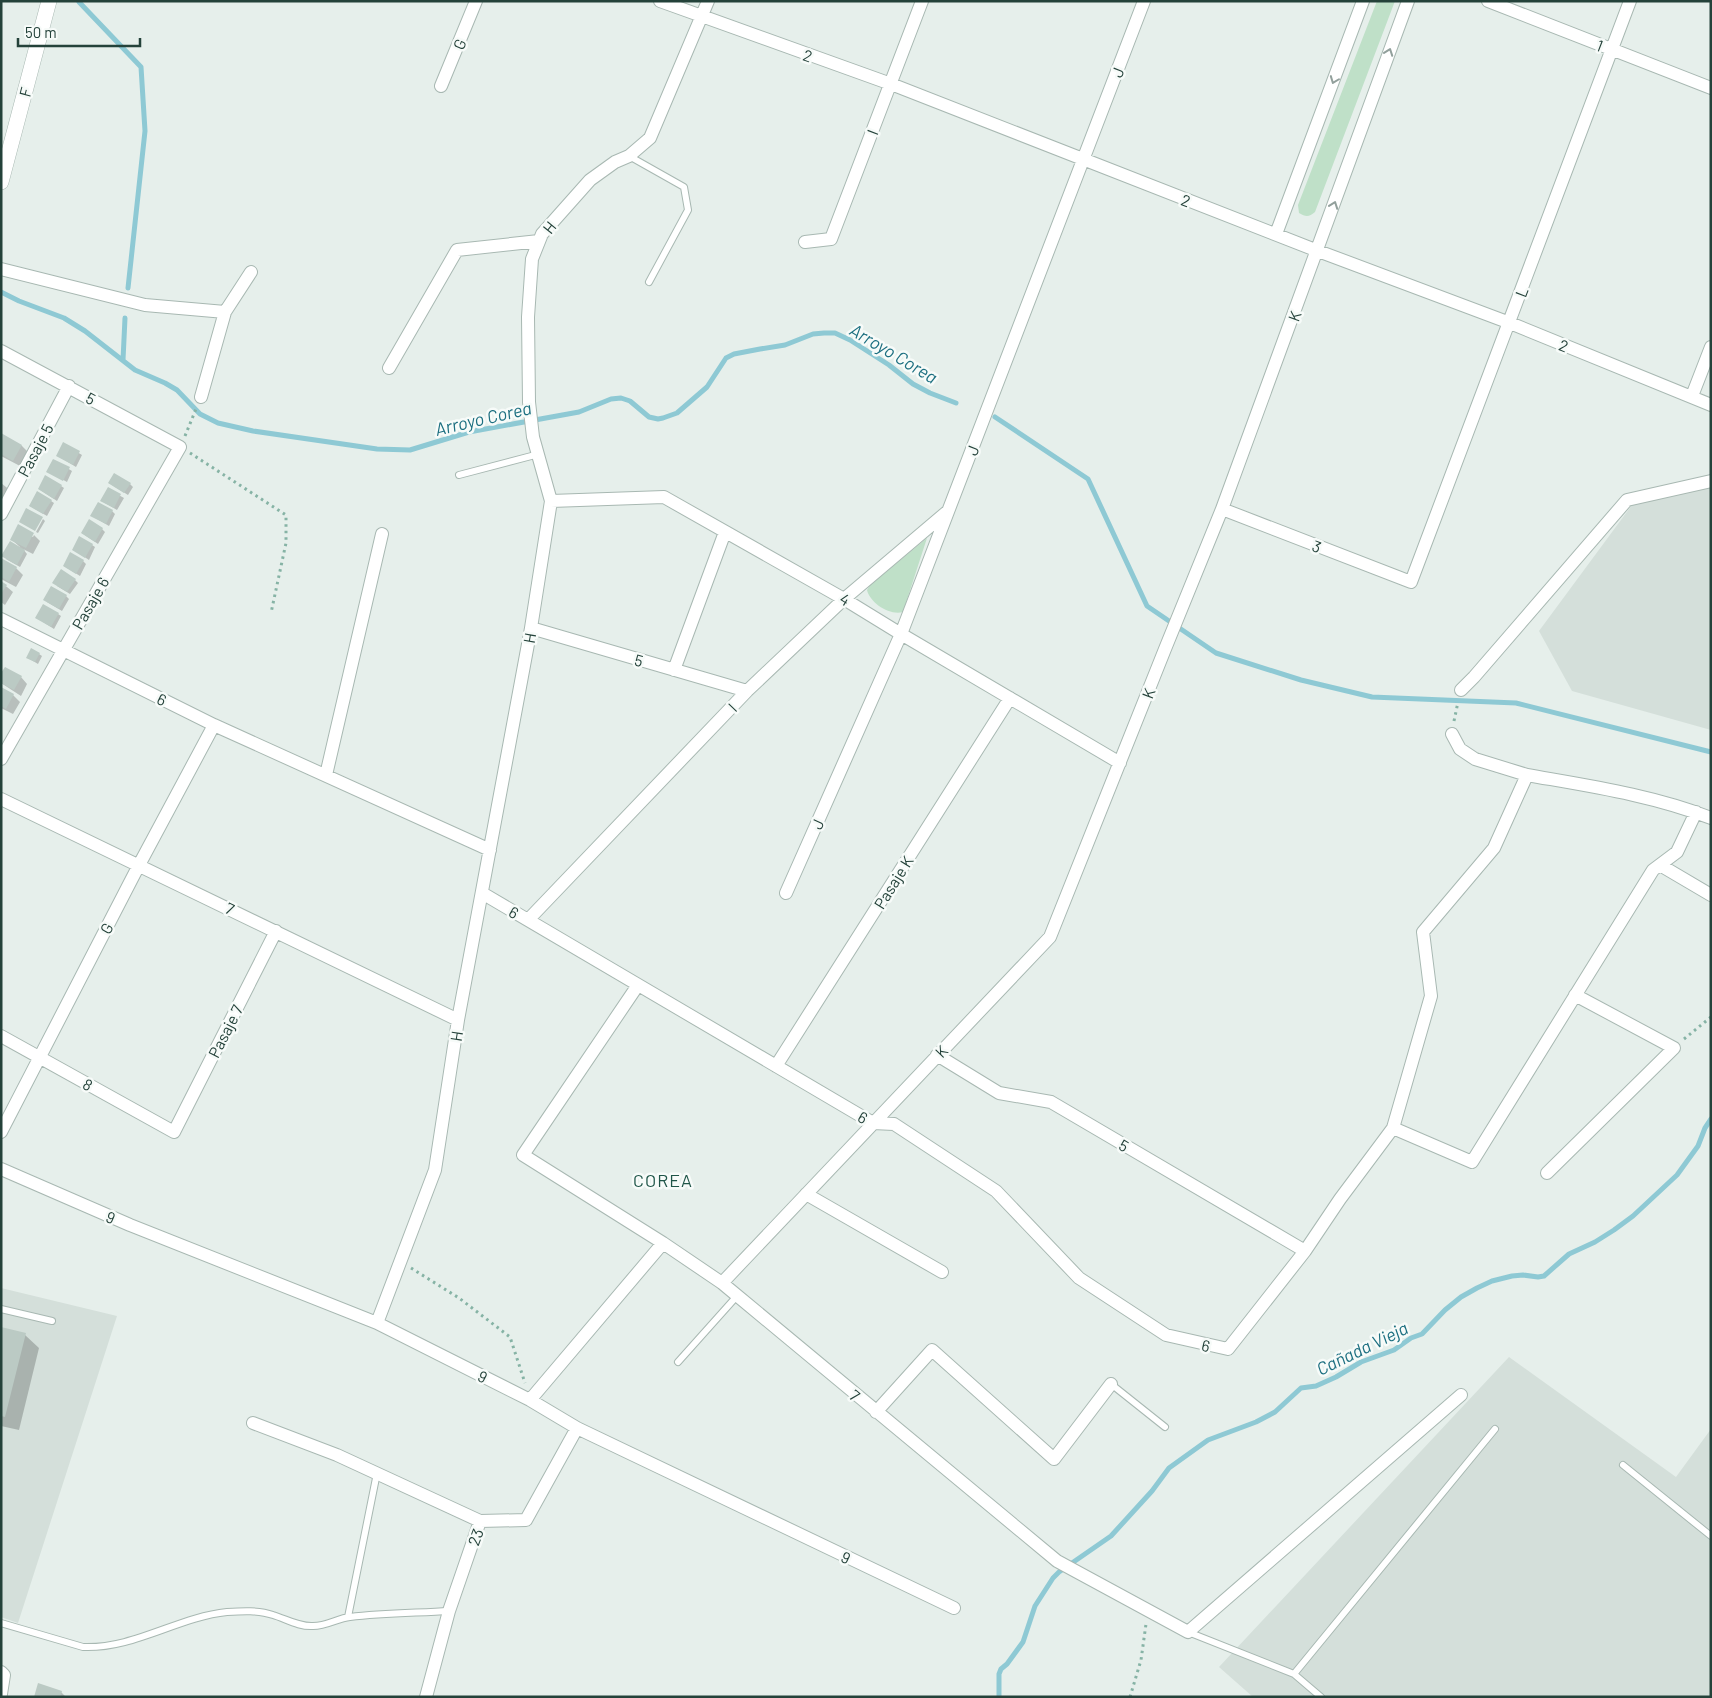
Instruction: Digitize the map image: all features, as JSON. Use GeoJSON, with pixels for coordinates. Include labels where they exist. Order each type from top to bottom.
{"type":"FeatureCollection","features":[{"type":"Feature","properties":{"kind":"street","name":"G"},"geometry":{"type":"LineString","coordinates":[[441,86],[476,1]]}},
{"type":"Feature","properties":{"kind":"street","name":"2"},"geometry":{"type":"LineString","coordinates":[[660,1],[891,84],[1318,251],[1510,323],[1711,404]]}},
{"type":"Feature","properties":{"kind":"street","name":"H"},"geometry":{"type":"LineString","coordinates":[[377,1323],[435,1170],[458,1020],[531,628],[551,501],[533,437],[529,402],[528,316],[532,259],[542,234],[590,180],[615,162],[629,156],[650,138],[708,1]]}},
{"type":"Feature","properties":{"kind":"street","name":"I"},"geometry":{"type":"LineString","coordinates":[[805,242],[831,239],[922,1]]}},
{"type":"Feature","properties":{"kind":"street","name":"J"},"geometry":{"type":"LineString","coordinates":[[786,893],[901,634],[1144,1]]}},
{"type":"Feature","properties":{"kind":"street"},"geometry":{"type":"LineString","coordinates":[[1276,234],[1363,1]]}},
{"type":"Feature","properties":{"kind":"street","name":"K"},"geometry":{"type":"LineString","coordinates":[[722,1283],[1050,937],[1222,510],[1408,1]]}},
{"type":"Feature","properties":{"kind":"street","name":"1"},"geometry":{"type":"LineString","coordinates":[[1488,1],[1711,88]]}},
{"type":"Feature","properties":{"kind":"street","name":"L"},"geometry":{"type":"LineString","coordinates":[[1411,582],[1630,1]]}},
{"type":"Feature","properties":{"kind":"street","name":"F"},"geometry":{"type":"LineString","coordinates":[[1,182],[49,2]]}},
{"type":"Feature","properties":{"kind":"street"},"geometry":{"type":"LineString","coordinates":[[389,368],[457,250],[539,241]]}},
{"type":"Feature","properties":{"kind":"street"},"geometry":{"type":"LineString","coordinates":[[1,269],[145,304],[225,312]]}},
{"type":"Feature","properties":{"kind":"street"},"geometry":{"type":"LineString","coordinates":[[200,397],[225,312],[251,272]]}},
{"type":"Feature","properties":{"kind":"street"},"geometry":{"type":"LineString","coordinates":[[1692,396],[1711,347]]}},
{"type":"Feature","properties":{"kind":"street","name":"5"},"geometry":{"type":"LineString","coordinates":[[1,351],[180,447]]}},
{"type":"Feature","properties":{"kind":"street","name":"Pasaje 5"},"geometry":{"type":"LineString","coordinates":[[1,514],[69,386]]}},
{"type":"Feature","properties":{"kind":"street","name":"Pasaje 6"},"geometry":{"type":"LineString","coordinates":[[1,759],[180,447]]}},
{"type":"Feature","properties":{"kind":"street"},"geometry":{"type":"LineString","coordinates":[[1461,690],[1474,678],[1627,500],[1711,480]]}},
{"type":"Feature","properties":{"kind":"street","name":"4"},"geometry":{"type":"LineString","coordinates":[[551,501],[664,497],[844,599],[1120,763]]}},
{"type":"Feature","properties":{"kind":"street","name":"I"},"geometry":{"type":"LineString","coordinates":[[528,920],[747,691],[844,599],[950,509]]}},
{"type":"Feature","properties":{"kind":"street","name":"3"},"geometry":{"type":"LineString","coordinates":[[1222,510],[1411,582]]}},
{"type":"Feature","properties":{"kind":"street"},"geometry":{"type":"LineString","coordinates":[[674,670],[725,532]]}},
{"type":"Feature","properties":{"kind":"street"},"geometry":{"type":"LineString","coordinates":[[326,775],[382,534]]}},
{"type":"Feature","properties":{"kind":"street","name":"6"},"geometry":{"type":"LineString","coordinates":[[1,619],[214,725],[490,850]]}},
{"type":"Feature","properties":{"kind":"street","name":"5"},"geometry":{"type":"LineString","coordinates":[[531,628],[747,691]]}},
{"type":"Feature","properties":{"kind":"street","name":"Pasaje K"},"geometry":{"type":"LineString","coordinates":[[776,1066],[1010,698]]}},
{"type":"Feature","properties":{"kind":"street","name":"G"},"geometry":{"type":"LineString","coordinates":[[1,1132],[39,1056],[214,725]]}},
{"type":"Feature","properties":{"kind":"street"},"geometry":{"type":"LineString","coordinates":[[1452,734],[1460,749],[1475,759],[1528,775],[1619,791],[1696,812],[1711,818]]}},
{"type":"Feature","properties":{"kind":"street"},"geometry":{"type":"LineString","coordinates":[[1305,1251],[1340,1199],[1393,1128],[1431,996],[1423,932],[1494,848],[1528,775]]}},
{"type":"Feature","properties":{"kind":"street","name":"7"},"geometry":{"type":"LineString","coordinates":[[1,798],[458,1020]]}},
{"type":"Feature","properties":{"kind":"street"},"geometry":{"type":"LineString","coordinates":[[1393,1128],[1472,1162],[1653,870],[1677,852],[1696,812]]}},
{"type":"Feature","properties":{"kind":"street"},"geometry":{"type":"LineString","coordinates":[[1660,865],[1711,895]]}},
{"type":"Feature","properties":{"kind":"street","name":"6"},"geometry":{"type":"LineString","coordinates":[[482,893],[873,1123],[894,1124],[996,1191],[1079,1278],[1166,1335],[1228,1350],[1305,1251]]}},
{"type":"Feature","properties":{"kind":"street","name":"Pasaje 7"},"geometry":{"type":"LineString","coordinates":[[174,1132],[276,930]]}},
{"type":"Feature","properties":{"kind":"street","name":"7"},"geometry":{"type":"LineString","coordinates":[[638,985],[523,1155],[663,1243],[722,1283],[1057,1560],[1081,1575],[1188,1632]]}},
{"type":"Feature","properties":{"kind":"street"},"geometry":{"type":"LineString","coordinates":[[1546,1173],[1674,1048],[1576,995]]}},
{"type":"Feature","properties":{"kind":"street","name":"8"},"geometry":{"type":"LineString","coordinates":[[1,1036],[174,1132]]}},
{"type":"Feature","properties":{"kind":"street","name":"5"},"geometry":{"type":"LineString","coordinates":[[937,1055],[999,1093],[1051,1102],[1305,1251]]}},
{"type":"Feature","properties":{"kind":"street","name":"9"},"geometry":{"type":"LineString","coordinates":[[1,1169],[130,1225],[377,1323],[530,1400],[577,1428],[954,1608]]}},
{"type":"Feature","properties":{"kind":"street"},"geometry":{"type":"LineString","coordinates":[[806,1194],[942,1272]]}},
{"type":"Feature","properties":{"kind":"street"},"geometry":{"type":"LineString","coordinates":[[530,1400],[663,1243]]}},
{"type":"Feature","properties":{"kind":"street"},"geometry":{"type":"LineString","coordinates":[[876,1412],[932,1350],[1054,1459],[1111,1384]]}},
{"type":"Feature","properties":{"kind":"street"},"geometry":{"type":"LineString","coordinates":[[1188,1632],[1461,1395]]}},
{"type":"Feature","properties":{"kind":"street"},"geometry":{"type":"LineString","coordinates":[[253,1423],[337,1455],[480,1521]]}},
{"type":"Feature","properties":{"kind":"street","name":"23"},"geometry":{"type":"LineString","coordinates":[[426,1697],[450,1611],[480,1521],[526,1520],[577,1428]]}},
{"type":"Feature","properties":{"kind":"street"},"geometry":{"type":"LineString","coordinates":[[1,1694],[3,1673]]}},
{"type":"Feature","properties":{"kind":"lane"},"geometry":{"type":"LineString","coordinates":[[629,156],[684,187],[688,210],[649,282]]}},
{"type":"Feature","properties":{"kind":"lane"},"geometry":{"type":"LineString","coordinates":[[459,475],[539,454]]}},
{"type":"Feature","properties":{"kind":"lane"},"geometry":{"type":"LineString","coordinates":[[678,1362],[737,1296]]}},
{"type":"Feature","properties":{"kind":"lane"},"geometry":{"type":"LineString","coordinates":[[1,1309],[52,1321]]}},
{"type":"Feature","properties":{"kind":"lane"},"geometry":{"type":"LineString","coordinates":[[1111,1384],[1165,1427]]}},
{"type":"Feature","properties":{"kind":"lane"},"geometry":{"type":"LineString","coordinates":[[1294,1674],[1495,1429]]}},
{"type":"Feature","properties":{"kind":"lane"},"geometry":{"type":"LineString","coordinates":[[1623,1465],[1711,1536]]}},
{"type":"Feature","properties":{"kind":"lane"},"geometry":{"type":"LineString","coordinates":[[348,1617],[377,1473]]}},
{"type":"Feature","properties":{"kind":"lane"},"geometry":{"type":"LineString","coordinates":[[1,1623],[83,1646],[98,1647],[131,1641],[202,1617],[226,1612],[248,1611],[271,1614],[290,1622],[314,1626],[329,1624],[348,1617],[450,1611]]}},
{"type":"Feature","properties":{"kind":"lane"},"geometry":{"type":"LineString","coordinates":[[1188,1632],[1294,1674],[1321,1697]]}},
{"type":"Feature","properties":{"kind":"path"},"geometry":{"type":"LineString","coordinates":[[200,397],[180,447],[286,515],[286,543],[271,613]]}},
{"type":"Feature","properties":{"kind":"path"},"geometry":{"type":"LineString","coordinates":[[1452,734],[1461,690]]}},
{"type":"Feature","properties":{"kind":"path"},"geometry":{"type":"LineString","coordinates":[[1674,1048],[1711,1017]]}},
{"type":"Feature","properties":{"kind":"path"},"geometry":{"type":"LineString","coordinates":[[401,1261],[459,1298],[510,1337],[530,1400]]}},
{"type":"Feature","properties":{"kind":"path"},"geometry":{"type":"LineString","coordinates":[[1130,1697],[1141,1660],[1146,1622]]}},
{"type":"Feature","properties":{"kind":"shaded area"},"geometry":{"type":"Polygon","coordinates":[[[1711,486],[1711,730],[1572,691],[1539,631],[1632,505],[1711,486]]]}},
{"type":"Feature","properties":{"kind":"shaded area"},"geometry":{"type":"Polygon","coordinates":[[[1,1288],[117,1316],[18,1623],[1,1617],[1,1288]]]}},
{"type":"Feature","properties":{"kind":"shaded area"},"geometry":{"type":"Polygon","coordinates":[[[1509,1357],[1676,1477],[1711,1429],[1711,1697],[1253,1697],[1219,1667],[1509,1357]]]}},
{"type":"Feature","properties":{"kind":"green space"},"geometry":{"type":"Polygon","coordinates":[[[1377,1],[1395,1],[1315,212],[1309,216],[1304,215],[1299,213],[1298,205],[1377,1]]]}},
{"type":"Feature","properties":{"kind":"green space"},"geometry":{"type":"Polygon","coordinates":[[[927,538],[903,612],[892,612],[876,604],[867,590],[870,585],[927,538]]]}},
{"type":"Feature","properties":{"kind":"building"},"geometry":{"type":"Polygon","coordinates":[[[1,433],[22,445],[13,461],[1,454],[1,433]]]}},
{"type":"Feature","properties":{"kind":"building"},"geometry":{"type":"Polygon","coordinates":[[[63,442],[80,451],[73,465],[56,456],[63,442]]]}},
{"type":"Feature","properties":{"kind":"building"},"geometry":{"type":"Polygon","coordinates":[[[53,459],[70,467],[63,481],[46,472],[53,459]]]}},
{"type":"Feature","properties":{"kind":"building"},"geometry":{"type":"Polygon","coordinates":[[[114,473],[131,483],[124,493],[108,483],[114,473]]]}},
{"type":"Feature","properties":{"kind":"building"},"geometry":{"type":"Polygon","coordinates":[[[45,475],[62,485],[54,499],[38,489],[45,475]]]}},
{"type":"Feature","properties":{"kind":"building"},"geometry":{"type":"Polygon","coordinates":[[[108,487],[121,494],[114,508],[100,501],[108,487]]]}},
{"type":"Feature","properties":{"kind":"building"},"geometry":{"type":"Polygon","coordinates":[[[37,491],[52,500],[43,514],[29,506],[37,491]]]}},
{"type":"Feature","properties":{"kind":"building"},"geometry":{"type":"Polygon","coordinates":[[[98,502],[113,510],[106,524],[90,516],[98,502]]]}},
{"type":"Feature","properties":{"kind":"building"},"geometry":{"type":"Polygon","coordinates":[[[26,508],[43,517],[35,531],[19,522],[26,508]]]}},
{"type":"Feature","properties":{"kind":"building"},"geometry":{"type":"Polygon","coordinates":[[[89,519],[103,528],[95,542],[81,533],[89,519]]]}},
{"type":"Feature","properties":{"kind":"building"},"geometry":{"type":"Polygon","coordinates":[[[18,524],[34,533],[26,548],[10,540],[18,524]]]}},
{"type":"Feature","properties":{"kind":"building"},"geometry":{"type":"Polygon","coordinates":[[[79,536],[93,544],[85,558],[72,550],[79,536]]]}},
{"type":"Feature","properties":{"kind":"building"},"geometry":{"type":"Polygon","coordinates":[[[10,541],[25,550],[17,565],[1,556],[10,541]]]}},
{"type":"Feature","properties":{"kind":"building"},"geometry":{"type":"Polygon","coordinates":[[[70,552],[84,560],[76,574],[63,566],[70,552]]]}},
{"type":"Feature","properties":{"kind":"building"},"geometry":{"type":"Polygon","coordinates":[[[1,558],[17,567],[9,582],[1,577],[1,558]]]}},
{"type":"Feature","properties":{"kind":"building"},"geometry":{"type":"Polygon","coordinates":[[[61,569],[76,579],[67,592],[52,583],[61,569]]]}},
{"type":"Feature","properties":{"kind":"building"},"geometry":{"type":"Polygon","coordinates":[[[1,581],[7,585],[1,594],[1,581]]]}},
{"type":"Feature","properties":{"kind":"building"},"geometry":{"type":"Polygon","coordinates":[[[51,586],[67,595],[59,609],[43,600],[51,586]]]}},
{"type":"Feature","properties":{"kind":"building"},"geometry":{"type":"Polygon","coordinates":[[[43,604],[59,613],[51,627],[35,618],[43,604]]]}},
{"type":"Feature","properties":{"kind":"building"},"geometry":{"type":"Polygon","coordinates":[[[31,648],[40,653],[35,662],[26,658],[31,648]]]}},
{"type":"Feature","properties":{"kind":"building"},"geometry":{"type":"Polygon","coordinates":[[[5,667],[22,676],[14,690],[1,683],[1,673],[5,667]]]}},
{"type":"Feature","properties":{"kind":"building"},"geometry":{"type":"Polygon","coordinates":[[[1,687],[14,694],[6,709],[1,706],[1,687]]]}},
{"type":"Feature","properties":{"kind":"building"},"geometry":{"type":"Polygon","coordinates":[[[1,1327],[26,1333],[5,1417],[1,1416],[1,1327]]]}},
{"type":"Feature","properties":{"kind":"building"},"geometry":{"type":"Polygon","coordinates":[[[38,1683],[62,1691],[60,1697],[34,1697],[38,1683]]]}},
{"type":"Feature","properties":{"kind":"waterway"},"geometry":{"type":"LineString","coordinates":[[79,2],[141,67],[145,131],[128,288]]}},
{"type":"Feature","properties":{"kind":"waterway","name":"Arroyo Corea"},"geometry":{"type":"LineString","coordinates":[[1,292],[64,318],[85,331],[135,370],[177,390],[200,414],[218,423],[253,431],[377,449],[410,450],[469,432],[579,412],[611,399],[621,398],[630,401],[649,417],[663,418],[677,413],[707,387],[726,358],[734,354],[785,345],[813,334],[824,333],[835,333],[850,340],[889,365],[913,384],[956,403]]}},
{"type":"Feature","properties":{"kind":"waterway"},"geometry":{"type":"LineString","coordinates":[[123,360],[125,318]]}},
{"type":"Feature","properties":{"kind":"waterway"},"geometry":{"type":"LineString","coordinates":[[995,417],[1088,479],[1147,606],[1216,653],[1301,680],[1372,697],[1516,703],[1711,752]]}},
{"type":"Feature","properties":{"kind":"waterway","name":"Cañada Vieja"},"geometry":{"type":"LineString","coordinates":[[999,1697],[999,1674],[1001,1669],[1023,1642],[1035,1606],[1053,1578],[1111,1536],[1152,1491],[1169,1468],[1208,1440],[1256,1422],[1275,1412],[1301,1388],[1316,1386],[1361,1362],[1394,1350],[1411,1338],[1422,1334],[1445,1310],[1461,1297],[1477,1288],[1492,1281],[1512,1276],[1544,1276],[1569,1254],[1595,1242],[1633,1216],[1677,1175],[1698,1146],[1705,1128],[1711,1119]]}},
{"type":"Feature","properties":{"kind":"district","name":"COREA"},"geometry":{"type":"Point","coordinates":[663,1180]}}]}
